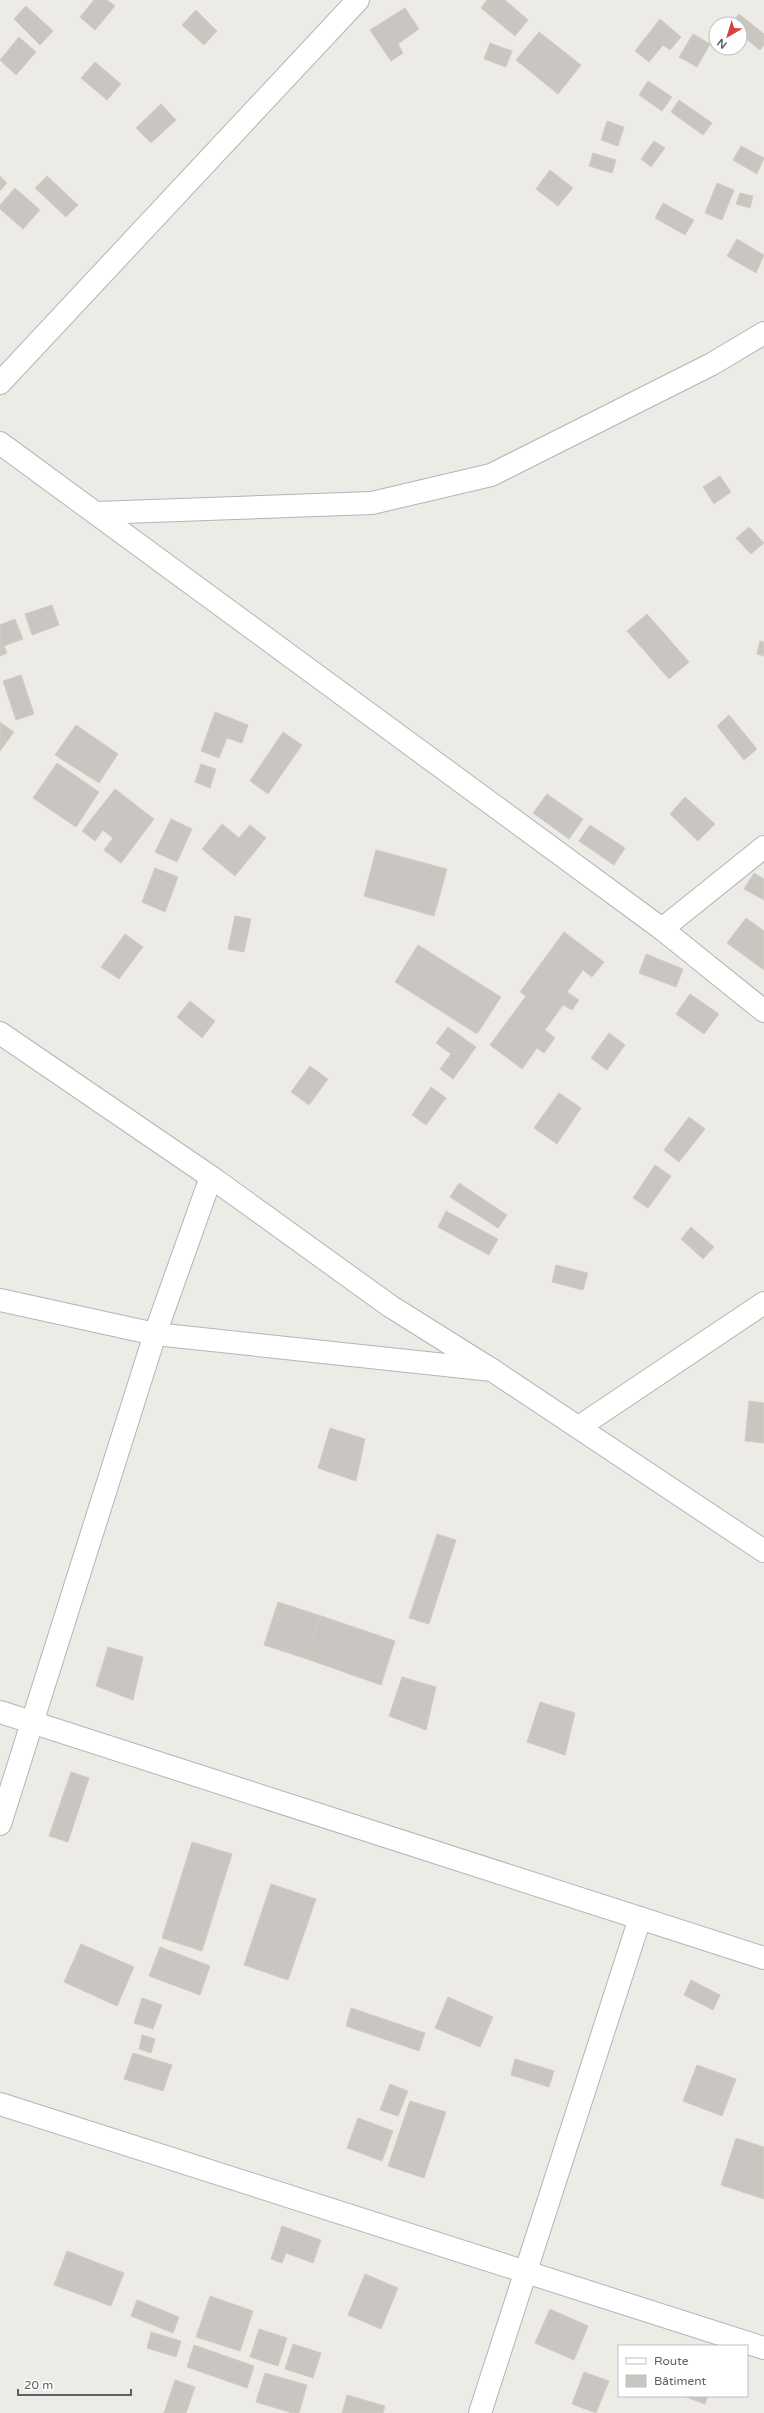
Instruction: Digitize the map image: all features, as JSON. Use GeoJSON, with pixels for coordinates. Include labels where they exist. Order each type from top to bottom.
{"type":"FeatureCollection","features":[{"type":"Feature","properties":{"kind":"street"},"geometry":{"type":"LineString","coordinates":[[0,383],[358,0]]}},
{"type":"Feature","properties":{"kind":"street"},"geometry":{"type":"LineString","coordinates":[[96,513],[372,503],[490,475],[712,364],[764,333]]}},
{"type":"Feature","properties":{"kind":"street"},"geometry":{"type":"LineString","coordinates":[[0,443],[662,929],[764,1011]]}},
{"type":"Feature","properties":{"kind":"street"},"geometry":{"type":"LineString","coordinates":[[662,929],[764,847]]}},
{"type":"Feature","properties":{"kind":"street"},"geometry":{"type":"LineString","coordinates":[[0,1033],[211,1178],[390,1306],[492,1370],[764,1551]]}},
{"type":"Feature","properties":{"kind":"street"},"geometry":{"type":"LineString","coordinates":[[0,1824],[154,1334],[211,1178]]}},
{"type":"Feature","properties":{"kind":"street"},"geometry":{"type":"LineString","coordinates":[[0,1300],[154,1334],[492,1370]]}},
{"type":"Feature","properties":{"kind":"street"},"geometry":{"type":"LineString","coordinates":[[579,1427],[764,1303]]}},
{"type":"Feature","properties":{"kind":"street"},"geometry":{"type":"LineString","coordinates":[[0,1712],[764,1958]]}},
{"type":"Feature","properties":{"kind":"street"},"geometry":{"type":"LineString","coordinates":[[480,2413],[640,1918]]}},
{"type":"Feature","properties":{"kind":"street"},"geometry":{"type":"LineString","coordinates":[[0,2104],[764,2348]]}},
{"type":"Feature","properties":{"kind":"building"},"geometry":{"type":"Polygon","coordinates":[[[94,0],[107,0],[115,6],[95,30],[80,17],[94,0]]]}},
{"type":"Feature","properties":{"kind":"building"},"geometry":{"type":"Polygon","coordinates":[[[487,0],[505,0],[528,20],[515,36],[481,8],[487,0]]]}},
{"type":"Feature","properties":{"kind":"building"},"geometry":{"type":"Polygon","coordinates":[[[26,6],[53,31],[40,45],[14,19],[26,6]]]}},
{"type":"Feature","properties":{"kind":"building"},"geometry":{"type":"Polygon","coordinates":[[[405,8],[419,29],[398,44],[403,53],[391,61],[370,30],[405,8]]]}},
{"type":"Feature","properties":{"kind":"building"},"geometry":{"type":"Polygon","coordinates":[[[196,10],[217,31],[204,45],[182,25],[196,10]]]}},
{"type":"Feature","properties":{"kind":"building"},"geometry":{"type":"Polygon","coordinates":[[[660,19],[681,37],[670,50],[663,45],[649,62],[635,51],[660,19]]]}},
{"type":"Feature","properties":{"kind":"building"},"geometry":{"type":"Polygon","coordinates":[[[748,21],[764,34],[764,45],[760,50],[748,40],[748,21]]]}},
{"type":"Feature","properties":{"kind":"building"},"geometry":{"type":"Polygon","coordinates":[[[539,32],[581,65],[558,94],[516,60],[539,32]]]}},
{"type":"Feature","properties":{"kind":"building"},"geometry":{"type":"Polygon","coordinates":[[[693,34],[708,43],[708,48],[697,67],[679,57],[693,34]]]}},
{"type":"Feature","properties":{"kind":"building"},"geometry":{"type":"Polygon","coordinates":[[[19,37],[36,52],[16,75],[0,60],[19,37]]]}},
{"type":"Feature","properties":{"kind":"building"},"geometry":{"type":"Polygon","coordinates":[[[490,43],[512,51],[506,67],[484,59],[490,43]]]}},
{"type":"Feature","properties":{"kind":"building"},"geometry":{"type":"Polygon","coordinates":[[[95,62],[121,84],[107,100],[81,78],[95,62]]]}},
{"type":"Feature","properties":{"kind":"building"},"geometry":{"type":"Polygon","coordinates":[[[648,81],[672,97],[662,111],[639,95],[648,81]]]}},
{"type":"Feature","properties":{"kind":"building"},"geometry":{"type":"Polygon","coordinates":[[[679,100],[712,123],[703,135],[671,112],[679,100]]]}},
{"type":"Feature","properties":{"kind":"building"},"geometry":{"type":"Polygon","coordinates":[[[161,104],[176,120],[151,143],[136,128],[161,104]]]}},
{"type":"Feature","properties":{"kind":"building"},"geometry":{"type":"Polygon","coordinates":[[[607,121],[624,127],[618,146],[601,140],[607,121]]]}},
{"type":"Feature","properties":{"kind":"building"},"geometry":{"type":"Polygon","coordinates":[[[654,141],[665,148],[651,167],[641,159],[654,141]]]}},
{"type":"Feature","properties":{"kind":"building"},"geometry":{"type":"Polygon","coordinates":[[[741,146],[764,158],[757,174],[733,160],[741,146]]]}},
{"type":"Feature","properties":{"kind":"building"},"geometry":{"type":"Polygon","coordinates":[[[593,153],[616,160],[612,173],[589,166],[593,153]]]}},
{"type":"Feature","properties":{"kind":"building"},"geometry":{"type":"Polygon","coordinates":[[[550,170],[573,188],[558,206],[536,189],[550,170]]]}},
{"type":"Feature","properties":{"kind":"building"},"geometry":{"type":"Polygon","coordinates":[[[0,176],[7,183],[0,191],[0,176]]]}},
{"type":"Feature","properties":{"kind":"building"},"geometry":{"type":"Polygon","coordinates":[[[47,176],[78,205],[66,217],[35,188],[47,176]]]}},
{"type":"Feature","properties":{"kind":"building"},"geometry":{"type":"Polygon","coordinates":[[[717,183],[734,190],[722,220],[705,213],[717,183]]]}},
{"type":"Feature","properties":{"kind":"building"},"geometry":{"type":"Polygon","coordinates":[[[15,188],[40,210],[23,229],[0,209],[0,205],[15,188]]]}},
{"type":"Feature","properties":{"kind":"building"},"geometry":{"type":"Polygon","coordinates":[[[740,193],[753,196],[750,208],[736,204],[740,193]]]}},
{"type":"Feature","properties":{"kind":"building"},"geometry":{"type":"Polygon","coordinates":[[[663,203],[694,220],[685,235],[655,218],[663,203]]]}},
{"type":"Feature","properties":{"kind":"building"},"geometry":{"type":"Polygon","coordinates":[[[737,239],[764,255],[756,273],[727,256],[737,239]]]}},
{"type":"Feature","properties":{"kind":"building"},"geometry":{"type":"Polygon","coordinates":[[[720,476],[731,492],[714,504],[703,487],[720,476]]]}},
{"type":"Feature","properties":{"kind":"building"},"geometry":{"type":"Polygon","coordinates":[[[749,527],[764,543],[751,554],[736,538],[749,527]]]}},
{"type":"Feature","properties":{"kind":"building"},"geometry":{"type":"Polygon","coordinates":[[[52,605],[59,625],[32,635],[25,614],[52,605]]]}},
{"type":"Feature","properties":{"kind":"building"},"geometry":{"type":"Polygon","coordinates":[[[647,614],[689,662],[669,679],[627,631],[647,614]]]}},
{"type":"Feature","properties":{"kind":"building"},"geometry":{"type":"Polygon","coordinates":[[[15,619],[23,639],[4,646],[7,653],[0,656],[0,625],[15,619]]]}},
{"type":"Feature","properties":{"kind":"building"},"geometry":{"type":"Polygon","coordinates":[[[760,641],[764,642],[764,656],[757,654],[760,641]]]}},
{"type":"Feature","properties":{"kind":"building"},"geometry":{"type":"Polygon","coordinates":[[[21,675],[34,714],[16,720],[3,681],[21,675]]]}},
{"type":"Feature","properties":{"kind":"building"},"geometry":{"type":"Polygon","coordinates":[[[215,712],[248,725],[242,743],[227,738],[219,758],[201,751],[215,712]]]}},
{"type":"Feature","properties":{"kind":"building"},"geometry":{"type":"Polygon","coordinates":[[[729,715],[757,749],[744,760],[717,726],[729,715]]]}},
{"type":"Feature","properties":{"kind":"building"},"geometry":{"type":"Polygon","coordinates":[[[0,722],[14,732],[0,751],[0,722]]]}},
{"type":"Feature","properties":{"kind":"building"},"geometry":{"type":"Polygon","coordinates":[[[76,725],[118,754],[99,783],[55,755],[76,725]]]}},
{"type":"Feature","properties":{"kind":"building"},"geometry":{"type":"Polygon","coordinates":[[[283,732],[302,745],[268,794],[250,781],[283,732]]]}},
{"type":"Feature","properties":{"kind":"building"},"geometry":{"type":"Polygon","coordinates":[[[57,763],[99,792],[76,827],[33,798],[57,763]]]}},
{"type":"Feature","properties":{"kind":"building"},"geometry":{"type":"Polygon","coordinates":[[[201,764],[216,769],[210,788],[195,782],[201,764]]]}},
{"type":"Feature","properties":{"kind":"building"},"geometry":{"type":"Polygon","coordinates":[[[115,789],[154,819],[121,863],[104,850],[113,838],[103,830],[95,841],[82,831],[115,789]]]}},
{"type":"Feature","properties":{"kind":"building"},"geometry":{"type":"Polygon","coordinates":[[[547,794],[583,819],[569,839],[533,813],[547,794]]]}},
{"type":"Feature","properties":{"kind":"building"},"geometry":{"type":"Polygon","coordinates":[[[685,797],[715,824],[698,841],[670,814],[685,797]]]}},
{"type":"Feature","properties":{"kind":"building"},"geometry":{"type":"Polygon","coordinates":[[[171,819],[192,829],[177,862],[155,852],[171,819]]]}},
{"type":"Feature","properties":{"kind":"building"},"geometry":{"type":"Polygon","coordinates":[[[222,824],[239,838],[250,825],[266,838],[235,876],[202,849],[222,824]]]}},
{"type":"Feature","properties":{"kind":"building"},"geometry":{"type":"Polygon","coordinates":[[[590,825],[625,848],[614,865],[579,841],[590,825]]]}},
{"type":"Feature","properties":{"kind":"building"},"geometry":{"type":"Polygon","coordinates":[[[376,850],[447,869],[434,916],[364,896],[376,850]]]}},
{"type":"Feature","properties":{"kind":"building"},"geometry":{"type":"Polygon","coordinates":[[[155,868],[178,877],[165,912],[142,902],[155,868]]]}},
{"type":"Feature","properties":{"kind":"building"},"geometry":{"type":"Polygon","coordinates":[[[754,873],[764,879],[764,900],[744,889],[754,873]]]}},
{"type":"Feature","properties":{"kind":"building"},"geometry":{"type":"Polygon","coordinates":[[[235,916],[251,919],[244,952],[228,949],[235,916]]]}},
{"type":"Feature","properties":{"kind":"building"},"geometry":{"type":"Polygon","coordinates":[[[746,918],[764,931],[764,970],[727,943],[746,918]]]}},
{"type":"Feature","properties":{"kind":"building"},"geometry":{"type":"Polygon","coordinates":[[[564,932],[604,962],[592,977],[583,970],[567,992],[579,1000],[572,1010],[563,1005],[545,1030],[555,1038],[544,1053],[537,1048],[522,1069],[490,1045],[526,996],[520,992],[564,932]]]}},
{"type":"Feature","properties":{"kind":"building"},"geometry":{"type":"Polygon","coordinates":[[[125,934],[143,947],[119,979],[101,967],[125,934]]]}},
{"type":"Feature","properties":{"kind":"building"},"geometry":{"type":"Polygon","coordinates":[[[418,945],[501,997],[477,1034],[395,982],[418,945]]]}},
{"type":"Feature","properties":{"kind":"building"},"geometry":{"type":"Polygon","coordinates":[[[646,954],[683,969],[676,987],[639,973],[646,954]]]}},
{"type":"Feature","properties":{"kind":"building"},"geometry":{"type":"Polygon","coordinates":[[[690,994],[719,1014],[704,1034],[676,1014],[690,994]]]}},
{"type":"Feature","properties":{"kind":"building"},"geometry":{"type":"Polygon","coordinates":[[[190,1001],[215,1021],[202,1038],[177,1017],[190,1001]]]}},
{"type":"Feature","properties":{"kind":"building"},"geometry":{"type":"Polygon","coordinates":[[[448,1027],[476,1047],[453,1079],[440,1069],[451,1054],[436,1043],[448,1027]]]}},
{"type":"Feature","properties":{"kind":"building"},"geometry":{"type":"Polygon","coordinates":[[[609,1033],[625,1045],[607,1070],[591,1058],[609,1033]]]}},
{"type":"Feature","properties":{"kind":"building"},"geometry":{"type":"Polygon","coordinates":[[[310,1066],[328,1079],[309,1105],[291,1092],[310,1066]]]}},
{"type":"Feature","properties":{"kind":"building"},"geometry":{"type":"Polygon","coordinates":[[[431,1087],[446,1098],[426,1125],[412,1115],[431,1087]]]}},
{"type":"Feature","properties":{"kind":"building"},"geometry":{"type":"Polygon","coordinates":[[[559,1093],[581,1108],[557,1144],[534,1128],[559,1093]]]}},
{"type":"Feature","properties":{"kind":"building"},"geometry":{"type":"Polygon","coordinates":[[[689,1117],[705,1129],[679,1162],[664,1150],[689,1117]]]}},
{"type":"Feature","properties":{"kind":"building"},"geometry":{"type":"Polygon","coordinates":[[[655,1165],[671,1176],[648,1208],[633,1198],[655,1165]]]}},
{"type":"Feature","properties":{"kind":"building"},"geometry":{"type":"Polygon","coordinates":[[[459,1183],[507,1215],[498,1228],[450,1197],[459,1183]]]}},
{"type":"Feature","properties":{"kind":"building"},"geometry":{"type":"Polygon","coordinates":[[[446,1211],[498,1239],[489,1255],[438,1227],[446,1211]]]}},
{"type":"Feature","properties":{"kind":"building"},"geometry":{"type":"Polygon","coordinates":[[[691,1227],[714,1247],[703,1259],[681,1239],[691,1227]]]}},
{"type":"Feature","properties":{"kind":"building"},"geometry":{"type":"Polygon","coordinates":[[[556,1265],[588,1273],[583,1290],[552,1282],[556,1265]]]}},
{"type":"Feature","properties":{"kind":"building"},"geometry":{"type":"Polygon","coordinates":[[[749,1401],[764,1403],[764,1443],[745,1441],[749,1401]]]}},
{"type":"Feature","properties":{"kind":"building"},"geometry":{"type":"Polygon","coordinates":[[[330,1428],[365,1439],[356,1481],[318,1468],[330,1428]]]}},
{"type":"Feature","properties":{"kind":"building"},"geometry":{"type":"Polygon","coordinates":[[[437,1534],[456,1540],[429,1624],[409,1618],[437,1534]]]}},
{"type":"Feature","properties":{"kind":"building"},"geometry":{"type":"Polygon","coordinates":[[[278,1602],[321,1616],[307,1659],[264,1645],[278,1602]]]}},
{"type":"Feature","properties":{"kind":"building"},"geometry":{"type":"Polygon","coordinates":[[[321,1616],[395,1641],[381,1685],[307,1659],[321,1616]]]}},
{"type":"Feature","properties":{"kind":"building"},"geometry":{"type":"Polygon","coordinates":[[[108,1647],[143,1657],[133,1700],[96,1686],[108,1647]]]}},
{"type":"Feature","properties":{"kind":"building"},"geometry":{"type":"Polygon","coordinates":[[[402,1677],[436,1687],[426,1730],[389,1716],[402,1677]]]}},
{"type":"Feature","properties":{"kind":"building"},"geometry":{"type":"Polygon","coordinates":[[[540,1702],[575,1713],[565,1755],[527,1742],[540,1702]]]}},
{"type":"Feature","properties":{"kind":"building"},"geometry":{"type":"Polygon","coordinates":[[[71,1772],[89,1778],[68,1842],[49,1836],[71,1772]]]}},
{"type":"Feature","properties":{"kind":"building"},"geometry":{"type":"Polygon","coordinates":[[[192,1842],[232,1854],[202,1951],[162,1938],[192,1842]]]}},
{"type":"Feature","properties":{"kind":"building"},"geometry":{"type":"Polygon","coordinates":[[[271,1884],[316,1899],[288,1980],[244,1965],[271,1884]]]}},
{"type":"Feature","properties":{"kind":"building"},"geometry":{"type":"Polygon","coordinates":[[[81,1944],[134,1967],[117,2006],[64,1982],[81,1944]]]}},
{"type":"Feature","properties":{"kind":"building"},"geometry":{"type":"Polygon","coordinates":[[[160,1947],[210,1966],[200,1995],[149,1976],[160,1947]]]}},
{"type":"Feature","properties":{"kind":"building"},"geometry":{"type":"Polygon","coordinates":[[[691,1980],[720,1995],[713,2010],[684,1995],[691,1980]]]}},
{"type":"Feature","properties":{"kind":"building"},"geometry":{"type":"Polygon","coordinates":[[[448,1997],[493,2017],[480,2047],[435,2028],[448,1997]]]}},
{"type":"Feature","properties":{"kind":"building"},"geometry":{"type":"Polygon","coordinates":[[[142,1998],[162,2005],[153,2029],[134,2023],[142,1998]]]}},
{"type":"Feature","properties":{"kind":"building"},"geometry":{"type":"Polygon","coordinates":[[[351,2008],[425,2033],[419,2051],[346,2026],[351,2008]]]}},
{"type":"Feature","properties":{"kind":"building"},"geometry":{"type":"Polygon","coordinates":[[[142,2035],[155,2039],[151,2053],[139,2049],[142,2035]]]}},
{"type":"Feature","properties":{"kind":"building"},"geometry":{"type":"Polygon","coordinates":[[[133,2053],[172,2065],[163,2091],[124,2079],[133,2053]]]}},
{"type":"Feature","properties":{"kind":"building"},"geometry":{"type":"Polygon","coordinates":[[[515,2059],[554,2071],[549,2087],[511,2075],[515,2059]]]}},
{"type":"Feature","properties":{"kind":"building"},"geometry":{"type":"Polygon","coordinates":[[[697,2065],[736,2079],[722,2116],[683,2101],[697,2065]]]}},
{"type":"Feature","properties":{"kind":"building"},"geometry":{"type":"Polygon","coordinates":[[[390,2084],[408,2091],[398,2116],[380,2110],[390,2084]]]}},
{"type":"Feature","properties":{"kind":"building"},"geometry":{"type":"Polygon","coordinates":[[[410,2101],[446,2112],[424,2178],[388,2166],[410,2101]]]}},
{"type":"Feature","properties":{"kind":"building"},"geometry":{"type":"Polygon","coordinates":[[[358,2118],[393,2131],[382,2161],[347,2148],[358,2118]]]}},
{"type":"Feature","properties":{"kind":"building"},"geometry":{"type":"Polygon","coordinates":[[[736,2138],[764,2147],[764,2199],[721,2185],[736,2138]]]}},
{"type":"Feature","properties":{"kind":"building"},"geometry":{"type":"Polygon","coordinates":[[[282,2226],[321,2240],[313,2263],[286,2253],[282,2263],[271,2259],[282,2226]]]}},
{"type":"Feature","properties":{"kind":"building"},"geometry":{"type":"Polygon","coordinates":[[[67,2251],[124,2273],[111,2306],[54,2285],[67,2251]]]}},
{"type":"Feature","properties":{"kind":"building"},"geometry":{"type":"Polygon","coordinates":[[[365,2274],[398,2288],[381,2329],[348,2315],[365,2274]]]}},
{"type":"Feature","properties":{"kind":"building"},"geometry":{"type":"Polygon","coordinates":[[[210,2296],[253,2311],[240,2351],[196,2337],[210,2296]]]}},
{"type":"Feature","properties":{"kind":"building"},"geometry":{"type":"Polygon","coordinates":[[[137,2300],[179,2317],[173,2333],[131,2316],[137,2300]]]}},
{"type":"Feature","properties":{"kind":"building"},"geometry":{"type":"Polygon","coordinates":[[[550,2309],[588,2326],[574,2360],[535,2343],[550,2309]]]}},
{"type":"Feature","properties":{"kind":"building"},"geometry":{"type":"Polygon","coordinates":[[[259,2329],[287,2338],[278,2366],[250,2357],[259,2329]]]}},
{"type":"Feature","properties":{"kind":"building"},"geometry":{"type":"Polygon","coordinates":[[[151,2332],[181,2341],[176,2357],[147,2348],[151,2332]]]}},
{"type":"Feature","properties":{"kind":"building"},"geometry":{"type":"Polygon","coordinates":[[[293,2344],[321,2353],[313,2378],[285,2369],[293,2344]]]}},
{"type":"Feature","properties":{"kind":"building"},"geometry":{"type":"Polygon","coordinates":[[[194,2345],[254,2366],[247,2388],[187,2367],[194,2345]]]}},
{"type":"Feature","properties":{"kind":"building"},"geometry":{"type":"Polygon","coordinates":[[[584,2372],[609,2381],[596,2413],[572,2404],[584,2372]]]}},
{"type":"Feature","properties":{"kind":"building"},"geometry":{"type":"Polygon","coordinates":[[[265,2373],[307,2385],[299,2413],[292,2413],[256,2402],[265,2373]]]}},
{"type":"Feature","properties":{"kind":"building"},"geometry":{"type":"Polygon","coordinates":[[[175,2380],[195,2387],[186,2413],[164,2413],[175,2380]]]}},
{"type":"Feature","properties":{"kind":"building"},"geometry":{"type":"Polygon","coordinates":[[[347,2395],[385,2406],[383,2413],[342,2413],[347,2395]]]}},
{"type":"Feature","properties":{"kind":"building"},"geometry":{"type":"Polygon","coordinates":[[[686,2397],[708,2397],[705,2404],[686,2397]]]}}]}
